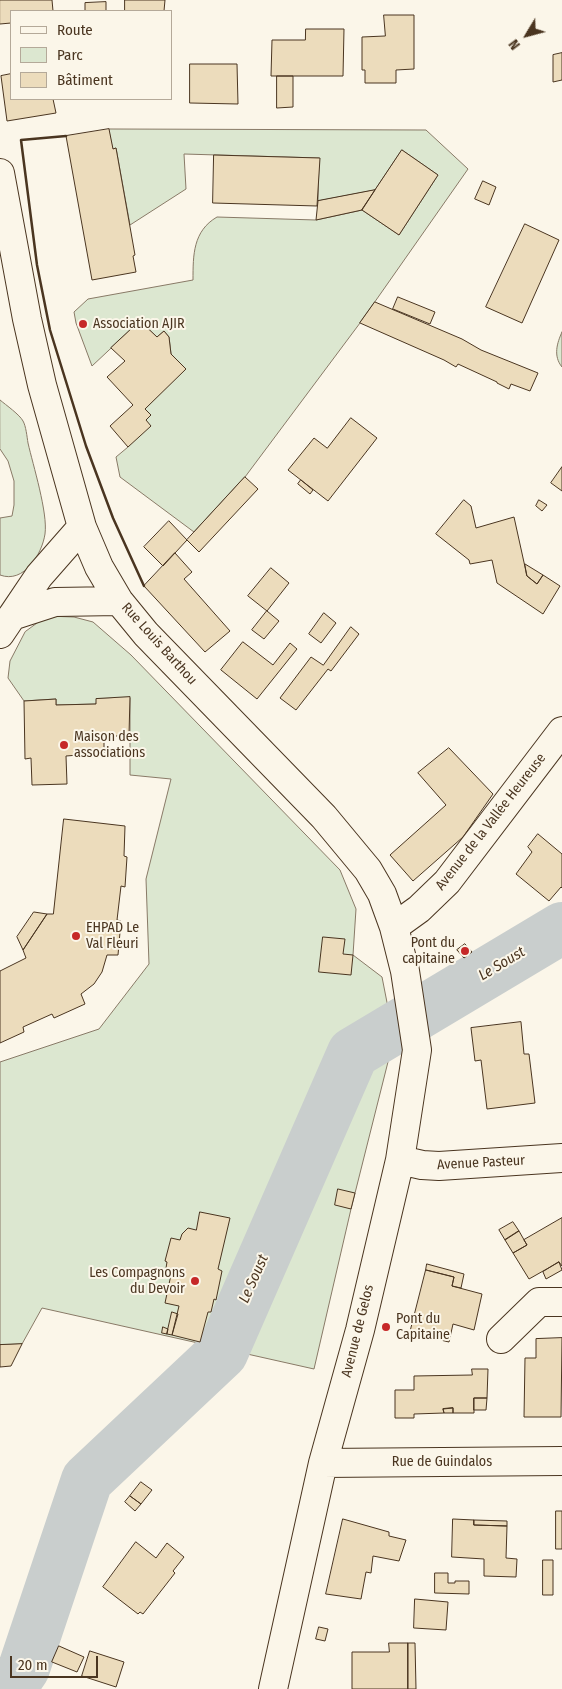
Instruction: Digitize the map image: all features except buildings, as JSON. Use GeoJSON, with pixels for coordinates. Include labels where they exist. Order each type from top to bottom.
{"type":"FeatureCollection","features":[{"type":"Feature","properties":{"kind":"street","name":"Rue Louis Barthou"},"geometry":{"type":"LineString","coordinates":[[0,173],[27,319],[42,385],[82,527],[98,567],[119,601],[146,634],[324,817],[368,870],[382,894],[394,927],[405,971]]}},
{"type":"Feature","properties":{"kind":"street"},"geometry":{"type":"LineString","coordinates":[[6,625],[39,576],[82,527]]}},
{"type":"Feature","properties":{"kind":"street"},"geometry":{"type":"LineString","coordinates":[[6,625],[55,602],[119,601]]}},
{"type":"Feature","properties":{"kind":"street","name":"Avenue de la Vallée Heureuse"},"geometry":{"type":"LineString","coordinates":[[394,927],[419,910],[447,882],[562,731]]}},
{"type":"Feature","properties":{"kind":"street","name":"Avenue de Gelos"},"geometry":{"type":"LineString","coordinates":[[273,1689],[322,1463],[360,1330],[400,1160],[417,1050],[405,971]]}},
{"type":"Feature","properties":{"kind":"street","name":"Avenue Pasteur"},"geometry":{"type":"LineString","coordinates":[[400,1160],[422,1166],[439,1166],[562,1158]]}},
{"type":"Feature","properties":{"kind":"street"},"geometry":{"type":"LineString","coordinates":[[501,1339],[539,1302],[562,1302]]}},
{"type":"Feature","properties":{"kind":"street","name":"Rue de Guindalos"},"geometry":{"type":"LineString","coordinates":[[322,1463],[562,1461]]}},
{"type":"Feature","properties":{"kind":"green space"},"geometry":{"type":"Polygon","coordinates":[[[109,129],[426,130],[468,169],[360,323],[245,477],[194,532],[120,477],[116,457],[128,447],[151,415],[145,409],[185,369],[171,354],[169,337],[164,331],[157,337],[140,321],[92,366],[76,323],[74,312],[88,299],[193,280],[194,253],[199,236],[203,229],[217,217],[316,220],[362,210],[399,235],[438,175],[402,150],[375,190],[318,201],[319,158],[184,154],[186,189],[130,225],[116,148],[113,149],[109,129]]]}},
{"type":"Feature","properties":{"kind":"green space"},"geometry":{"type":"Polygon","coordinates":[[[562,332],[562,367],[559,363],[557,345],[562,332]]]}},
{"type":"Feature","properties":{"kind":"green space"},"geometry":{"type":"Polygon","coordinates":[[[0,400],[19,416],[24,423],[42,502],[45,525],[43,542],[36,558],[24,571],[9,577],[0,575],[0,518],[12,516],[14,481],[8,461],[0,449],[0,400]]]}},
{"type":"Feature","properties":{"kind":"green space"},"geometry":{"type":"Polygon","coordinates":[[[47,616],[74,617],[93,622],[131,655],[340,870],[356,909],[353,955],[382,977],[394,1038],[351,1209],[314,1369],[42,1308],[22,1344],[0,1345],[0,1062],[99,1029],[149,964],[146,879],[171,779],[130,775],[130,698],[97,699],[96,704],[56,705],[56,699],[24,701],[8,678],[10,661],[25,632],[47,616]]]}},
{"type":"Feature","properties":{"kind":"waterway","name":"Le Soust"},"geometry":{"type":"LineString","coordinates":[[10,1689],[24,1668],[87,1480],[222,1353],[353,1053],[562,928]]}},
{"type":"Feature","properties":{"kind":"wall"},"geometry":{"type":"LineString","coordinates":[[66,136],[21,140],[37,265],[50,330],[86,446],[113,518],[144,586]]}},
{"type":"Feature","properties":{"kind":"place","name":"Association AJIR"},"geometry":{"type":"Point","coordinates":[83,324]}},
{"type":"Feature","properties":{"kind":"place","name":"Maison des associations"},"geometry":{"type":"Point","coordinates":[64,745]}},
{"type":"Feature","properties":{"kind":"place","name":"EHPAD Le Val Fleuri"},"geometry":{"type":"Point","coordinates":[76,936]}},
{"type":"Feature","properties":{"kind":"place","name":"Pont du capitaine"},"geometry":{"type":"Point","coordinates":[465,951]}},
{"type":"Feature","properties":{"kind":"place","name":"Les Compagnons du Devoir"},"geometry":{"type":"Point","coordinates":[195,1281]}},
{"type":"Feature","properties":{"kind":"place","name":"Pont du Capitaine"},"geometry":{"type":"Point","coordinates":[386,1327]}}]}
